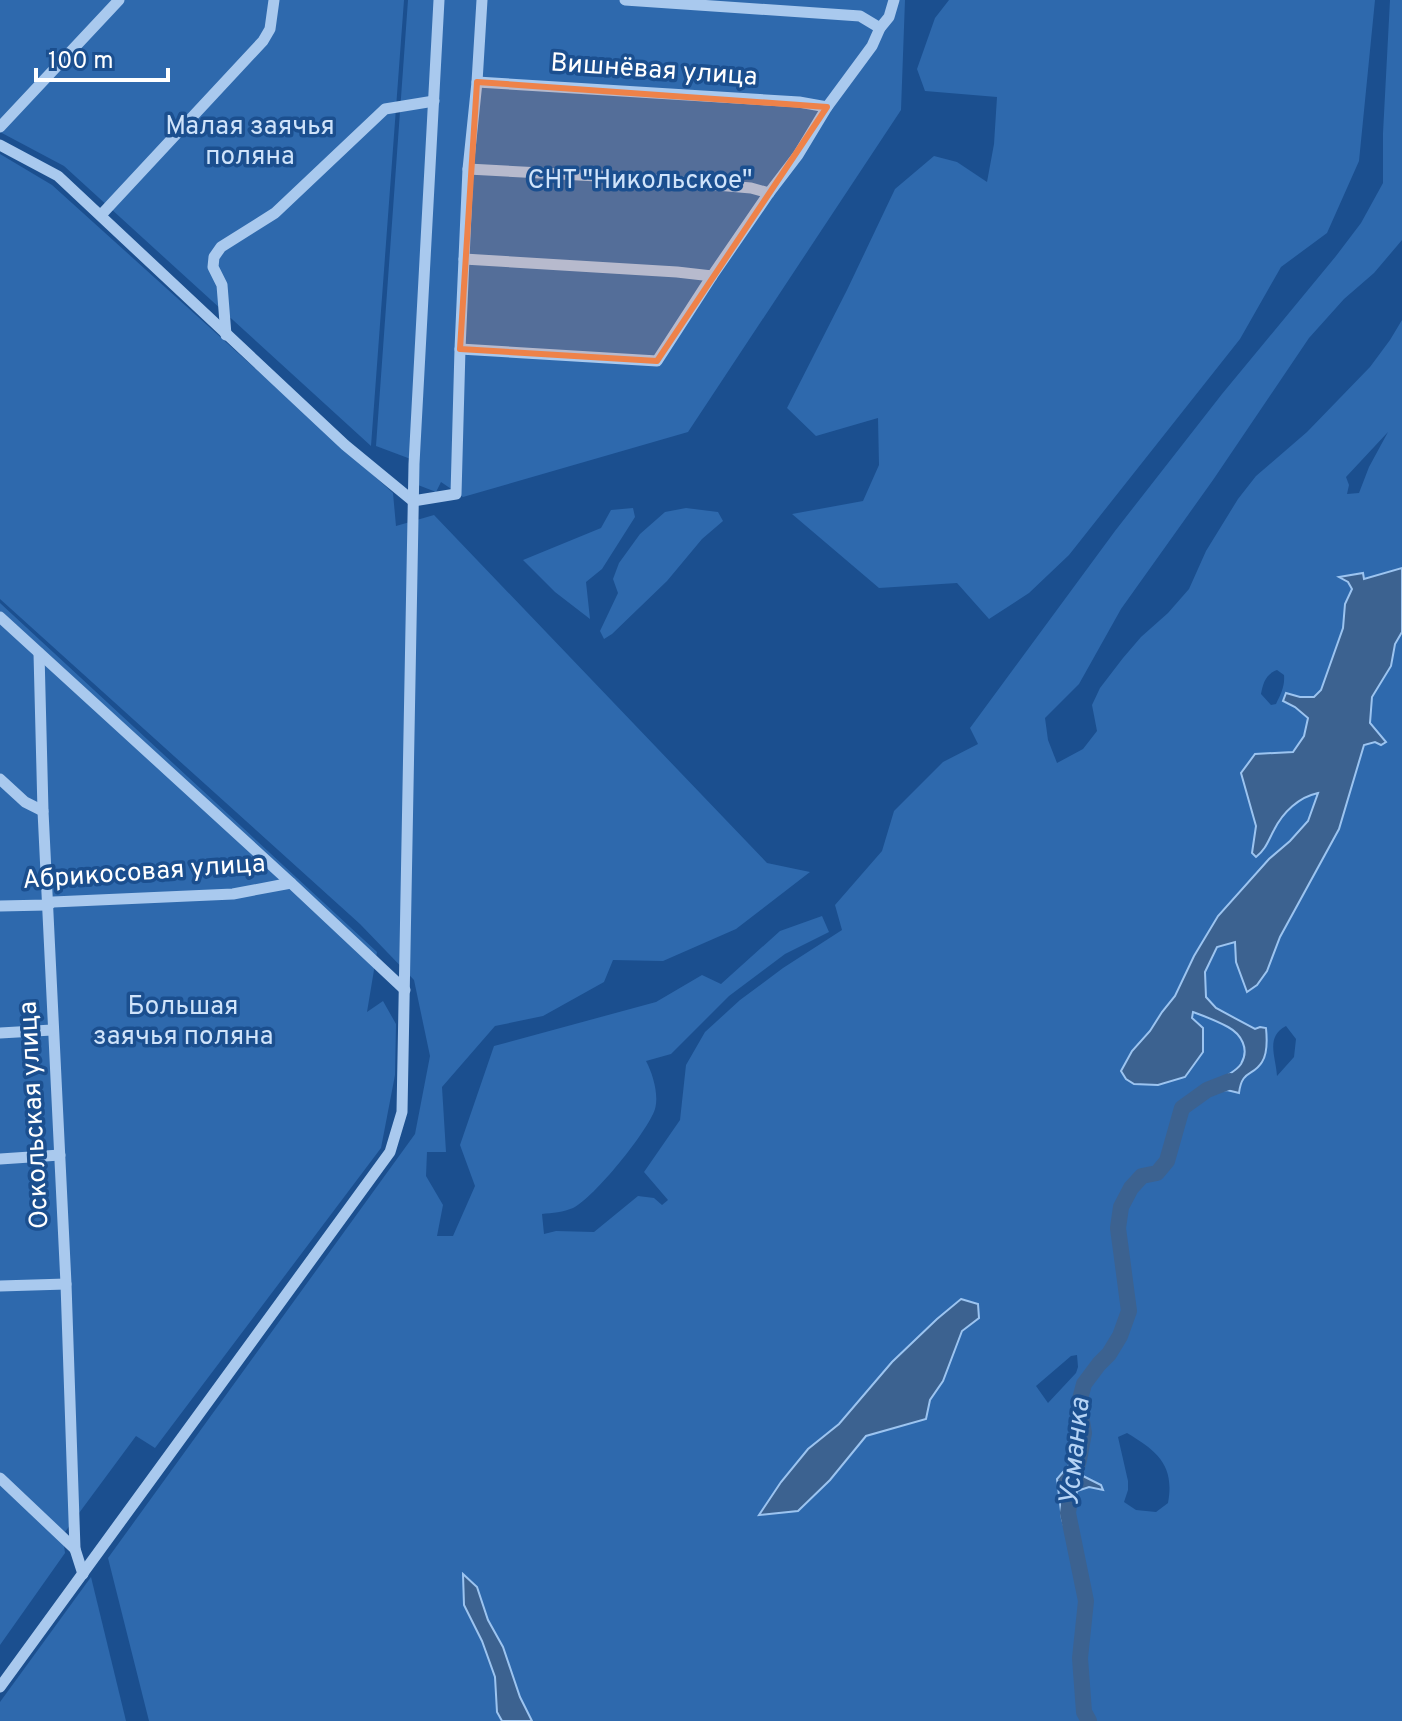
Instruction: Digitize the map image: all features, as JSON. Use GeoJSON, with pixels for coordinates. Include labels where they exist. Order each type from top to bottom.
{"type":"FeatureCollection","features":[{"type":"Feature","properties":{"kind":"street"},"geometry":{"type":"LineString","coordinates":[[0,127],[119,0]]}},
{"type":"Feature","properties":{"kind":"street"},"geometry":{"type":"LineString","coordinates":[[101,215],[263,41],[270,29],[274,0]]}},
{"type":"Feature","properties":{"kind":"street"},"geometry":{"type":"LineString","coordinates":[[0,1687],[390,1152],[402,1112],[413,501],[439,0]]}},
{"type":"Feature","properties":{"kind":"street"},"geometry":{"type":"LineString","coordinates":[[0,145],[58,176],[345,445],[413,501],[456,494],[468,169],[482,0]]}},
{"type":"Feature","properties":{"kind":"street"},"geometry":{"type":"LineString","coordinates":[[625,0],[860,16],[880,28]]}},
{"type":"Feature","properties":{"kind":"street"},"geometry":{"type":"LineString","coordinates":[[460,349],[657,361],[712,276],[798,155],[827,107],[872,46],[889,17],[894,0]]}},
{"type":"Feature","properties":{"kind":"street","name":"Вишнёвая улица"},"geometry":{"type":"LineString","coordinates":[[477,82],[799,102],[827,107]]}},
{"type":"Feature","properties":{"kind":"street"},"geometry":{"type":"LineString","coordinates":[[226,335],[222,285],[213,267],[214,257],[221,247],[275,213],[385,109],[434,101]]}},
{"type":"Feature","properties":{"kind":"street"},"geometry":{"type":"LineString","coordinates":[[468,169],[635,178],[751,188],[769,193]]}},
{"type":"Feature","properties":{"kind":"street"},"geometry":{"type":"LineString","coordinates":[[464,259],[712,276]]}},
{"type":"Feature","properties":{"kind":"street"},"geometry":{"type":"LineString","coordinates":[[0,617],[405,990]]}},
{"type":"Feature","properties":{"kind":"street","name":"Оскольская улица"},"geometry":{"type":"LineString","coordinates":[[39,653],[75,1549],[83,1574]]}},
{"type":"Feature","properties":{"kind":"street"},"geometry":{"type":"LineString","coordinates":[[0,779],[25,802],[43,811]]}},
{"type":"Feature","properties":{"kind":"street","name":"Абрикосовая улица"},"geometry":{"type":"LineString","coordinates":[[0,906],[233,894],[291,883]]}},
{"type":"Feature","properties":{"kind":"street"},"geometry":{"type":"LineString","coordinates":[[0,1033],[52,1030]]}},
{"type":"Feature","properties":{"kind":"street"},"geometry":{"type":"LineString","coordinates":[[0,1159],[60,1155]]}},
{"type":"Feature","properties":{"kind":"street"},"geometry":{"type":"LineString","coordinates":[[0,1286],[66,1284]]}},
{"type":"Feature","properties":{"kind":"street"},"geometry":{"type":"LineString","coordinates":[[0,1478],[75,1549]]}},
{"type":"Feature","properties":{"kind":"highlighted area"},"geometry":{"type":"Polygon","coordinates":[[[477,82],[827,107],[657,361],[460,349],[477,82]]]}},
{"type":"Feature","properties":{"kind":"green space","name":"Малая заячья поляна"},"geometry":{"type":"Polygon","coordinates":[[[0,0],[404,0],[371,446],[64,166],[0,132],[0,0]]]}},
{"type":"Feature","properties":{"kind":"green space","name":"СНТ \"Никольское\""},"geometry":{"type":"Polygon","coordinates":[[[408,0],[905,0],[901,110],[688,432],[463,497],[441,482],[436,492],[418,485],[416,461],[376,446],[408,0]]]}},
{"type":"Feature","properties":{"kind":"green space"},"geometry":{"type":"Polygon","coordinates":[[[949,0],[1375,0],[1359,161],[1327,233],[1281,267],[1240,339],[1069,555],[1029,593],[989,619],[957,583],[879,588],[792,514],[863,501],[879,465],[878,418],[816,436],[787,408],[895,189],[934,156],[957,162],[987,182],[994,144],[997,97],[925,91],[917,69],[935,18],[949,0]]]}},
{"type":"Feature","properties":{"kind":"green space"},"geometry":{"type":"Polygon","coordinates":[[[1390,0],[1402,0],[1402,240],[1374,273],[1344,299],[1309,338],[1121,609],[1079,684],[1045,718],[1048,740],[1057,763],[1083,749],[1097,731],[1092,705],[1100,688],[1141,637],[1189,589],[1206,551],[1238,499],[1256,476],[1307,432],[1370,367],[1402,320],[1402,1721],[149,1721],[108,1558],[415,1134],[430,1056],[414,980],[360,924],[0,599],[0,154],[52,185],[393,493],[396,526],[434,515],[767,863],[810,872],[736,929],[663,961],[613,960],[604,982],[543,1016],[495,1026],[442,1087],[446,1152],[427,1152],[426,1176],[443,1205],[437,1236],[453,1236],[475,1186],[460,1145],[494,1046],[656,1002],[702,975],[721,984],[780,931],[822,916],[829,932],[785,954],[729,996],[671,1054],[646,1061],[656,1097],[650,1119],[619,1163],[582,1202],[573,1208],[542,1214],[544,1234],[556,1231],[594,1232],[638,1196],[654,1198],[662,1205],[668,1200],[644,1172],[680,1120],[686,1065],[705,1032],[740,1000],[842,930],[835,905],[882,851],[894,811],[943,762],[978,744],[970,728],[1115,531],[1361,223],[1383,183],[1390,0]],[[1388,432],[1346,477],[1349,485],[1347,494],[1359,493],[1388,432]],[[1277,670],[1270,674],[1261,694],[1271,705],[1276,704],[1284,675],[1277,670]],[[1286,1026],[1280,1031],[1273,1048],[1277,1076],[1294,1057],[1296,1039],[1286,1026]],[[1077,1355],[1071,1356],[1036,1386],[1048,1403],[1076,1373],[1077,1355]],[[1127,1433],[1118,1437],[1128,1481],[1124,1502],[1136,1510],[1156,1512],[1168,1503],[1169,1479],[1161,1460],[1127,1433]]]}},
{"type":"Feature","properties":{"kind":"green space"},"geometry":{"type":"Polygon","coordinates":[[[633,508],[635,517],[602,569],[586,582],[590,619],[555,592],[523,560],[601,528],[611,510],[633,508]]]}},
{"type":"Feature","properties":{"kind":"green space"},"geometry":{"type":"Polygon","coordinates":[[[686,508],[718,512],[723,521],[702,539],[667,581],[604,639],[600,631],[618,593],[613,579],[619,563],[640,534],[665,512],[686,508]]]}},
{"type":"Feature","properties":{"kind":"green space","name":"Большая заячья поляна"},"geometry":{"type":"Polygon","coordinates":[[[0,603],[377,952],[367,1012],[383,1001],[396,1024],[395,1075],[381,1148],[155,1448],[136,1436],[65,1532],[62,1530],[65,1553],[0,1645],[0,603]]]}},
{"type":"Feature","properties":{"kind":"green space"},"geometry":{"type":"Polygon","coordinates":[[[91,1577],[126,1721],[0,1721],[0,1702],[91,1577]]]}},
{"type":"Feature","properties":{"kind":"shaded area"},"geometry":{"type":"Polygon","coordinates":[[[1402,568],[1402,632],[1395,644],[1391,666],[1372,697],[1370,723],[1386,742],[1364,745],[1339,829],[1257,985],[1247,992],[1236,962],[1235,942],[1217,947],[1205,972],[1206,997],[1216,1008],[1255,1029],[1266,1028],[1264,1058],[1259,1067],[1245,1077],[1239,1093],[1227,1090],[1213,1092],[1209,1085],[1241,1064],[1244,1048],[1233,1030],[1193,1012],[1192,1018],[1203,1028],[1203,1052],[1185,1077],[1158,1085],[1134,1084],[1121,1071],[1132,1051],[1175,996],[1218,916],[1308,821],[1318,793],[1304,798],[1287,811],[1265,848],[1256,857],[1252,853],[1256,826],[1241,773],[1255,754],[1293,752],[1304,736],[1308,718],[1283,701],[1286,693],[1314,697],[1321,690],[1343,628],[1345,604],[1352,589],[1348,582],[1339,577],[1363,573],[1364,579],[1402,568]]]}},
{"type":"Feature","properties":{"kind":"shaded area"},"geometry":{"type":"Polygon","coordinates":[[[961,1299],[978,1304],[979,1318],[962,1331],[943,1381],[930,1400],[926,1419],[866,1436],[830,1480],[798,1511],[759,1515],[808,1449],[839,1424],[892,1362],[961,1299]]]}},
{"type":"Feature","properties":{"kind":"shaded area"},"geometry":{"type":"Polygon","coordinates":[[[1075,1458],[1082,1463],[1083,1476],[1101,1485],[1103,1490],[1089,1487],[1077,1491],[1074,1526],[1065,1529],[1057,1479],[1075,1458]]]}},
{"type":"Feature","properties":{"kind":"shaded area"},"geometry":{"type":"Polygon","coordinates":[[[463,1574],[477,1587],[532,1721],[502,1721],[497,1712],[495,1677],[464,1605],[463,1574]]]}},
{"type":"Feature","properties":{"kind":"waterway","name":"Усманка"},"geometry":{"type":"LineString","coordinates":[[1073,1479],[1084,1433],[1079,1403],[1084,1384],[1109,1354],[1129,1311],[1118,1228],[1121,1207],[1142,1176],[1157,1173],[1167,1161],[1182,1108],[1207,1090],[1230,1081]]}},
{"type":"Feature","properties":{"kind":"waterway","name":"Усманка"},"geometry":{"type":"LineString","coordinates":[[1069,1506],[1086,1601],[1080,1658],[1084,1712],[1089,1721]]}}]}
